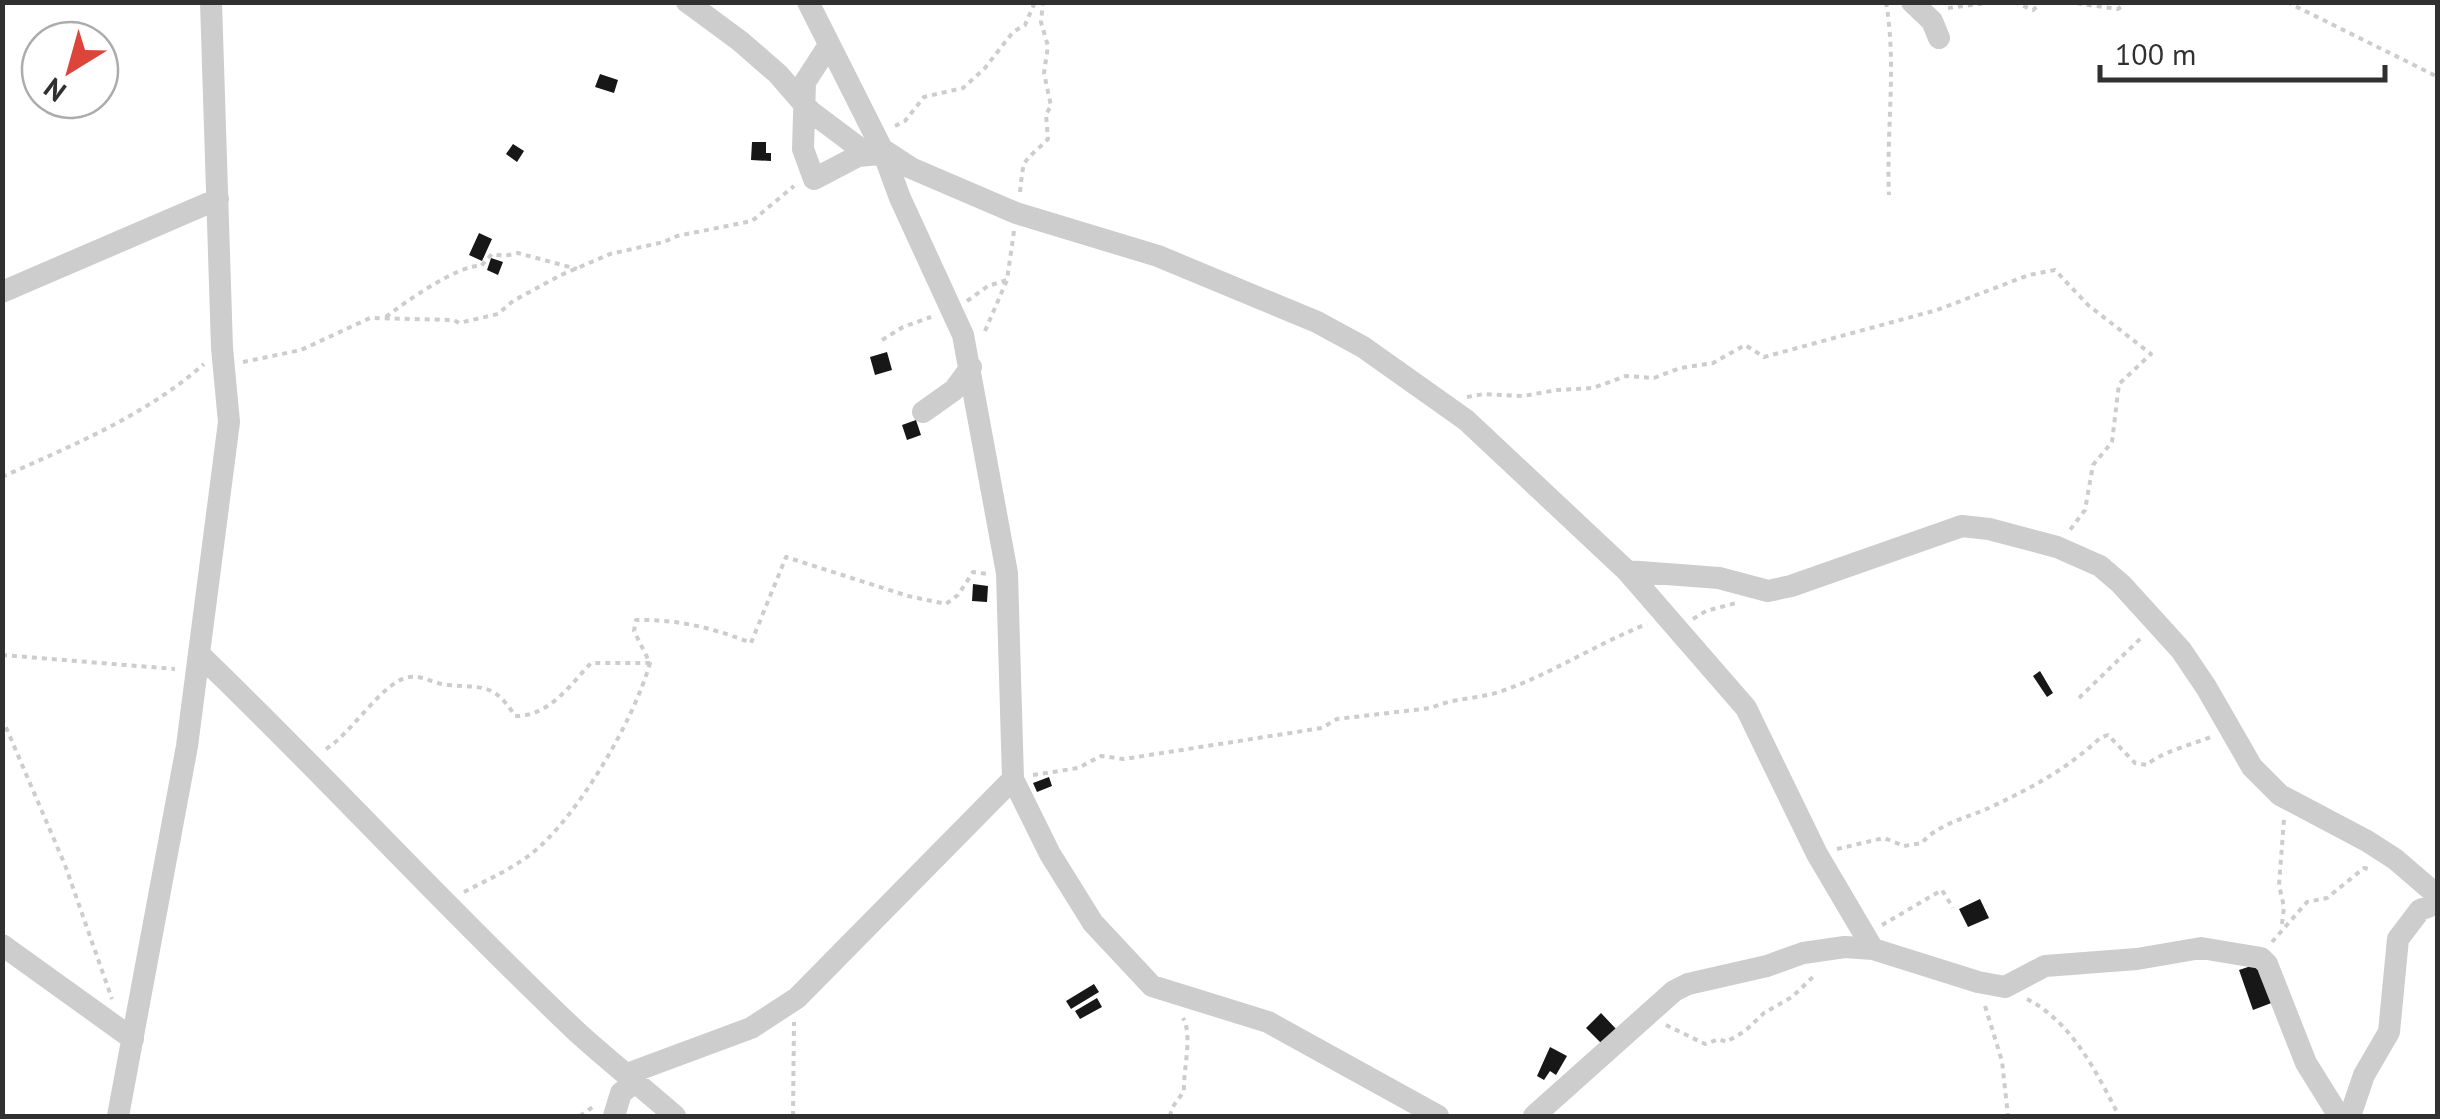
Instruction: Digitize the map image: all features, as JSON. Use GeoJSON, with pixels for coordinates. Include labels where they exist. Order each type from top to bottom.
{"type":"FeatureCollection","features":[{"type":"Feature","properties":{"kind":"street"},"geometry":{"type":"LineString","coordinates":[[118,1116],[128,1036],[201,656],[229,422],[223,356],[211,2]]}},
{"type":"Feature","properties":{"kind":"street"},"geometry":{"type":"LineString","coordinates":[[687,2],[752,51],[804,104],[911,168],[1016,212],[1158,256],[1317,322],[1363,347],[1443,402],[1626,572],[1746,708],[1861,944]]}},
{"type":"Feature","properties":{"kind":"street"},"geometry":{"type":"LineString","coordinates":[[808,2],[953,308],[970,367],[1007,573],[1014,778],[1050,854],[1093,924],[1152,986],[1268,1022],[1438,1116]]}},
{"type":"Feature","properties":{"kind":"street"},"geometry":{"type":"LineString","coordinates":[[1918,7],[1932,20],[1939,38]]}},
{"type":"Feature","properties":{"kind":"street"},"geometry":{"type":"LineString","coordinates":[[829,45],[807,75],[803,149],[814,179],[877,148]]}},
{"type":"Feature","properties":{"kind":"street"},"geometry":{"type":"LineString","coordinates":[[2,292],[218,198]]}},
{"type":"Feature","properties":{"kind":"street"},"geometry":{"type":"LineString","coordinates":[[923,412],[954,390],[970,367]]}},
{"type":"Feature","properties":{"kind":"street"},"geometry":{"type":"LineString","coordinates":[[1626,572],[1720,578],[1768,591],[1962,526],[1989,528],[2058,546],[2100,566],[2122,584],[2180,650],[2252,767],[2280,795],[2395,859],[2438,899],[2420,910],[2398,939],[2389,1032],[2364,1075],[2350,1116]]}},
{"type":"Feature","properties":{"kind":"street"},"geometry":{"type":"LineString","coordinates":[[201,656],[308,758],[446,903],[578,1033],[675,1116]]}},
{"type":"Feature","properties":{"kind":"street"},"geometry":{"type":"LineString","coordinates":[[614,1116],[621,1093],[631,1078],[751,1028],[797,998],[1014,778]]}},
{"type":"Feature","properties":{"kind":"street"},"geometry":{"type":"LineString","coordinates":[[1534,1116],[1674,991],[1688,984],[1768,966],[1803,952],[1861,944],[2005,987],[2045,966],[2200,948],[2229,960],[2261,958],[2268,964],[2311,1074],[2339,1116]]}},
{"type":"Feature","properties":{"kind":"street"},"geometry":{"type":"LineString","coordinates":[[2,946],[128,1036]]}},
{"type":"Feature","properties":{"kind":"path"},"geometry":{"type":"LineString","coordinates":[[877,148],[924,97],[963,88],[985,68],[1013,32],[1024,25],[1035,2]]}},
{"type":"Feature","properties":{"kind":"path"},"geometry":{"type":"LineString","coordinates":[[970,367],[1006,280],[1022,186],[1020,170],[1026,158],[1048,140],[1046,114],[1051,106],[1044,73],[1048,46],[1041,22],[1043,2]]}},
{"type":"Feature","properties":{"kind":"path"},"geometry":{"type":"LineString","coordinates":[[1886,2],[1892,36],[1889,196]]}},
{"type":"Feature","properties":{"kind":"path"},"geometry":{"type":"LineString","coordinates":[[1918,7],[1995,2]]}},
{"type":"Feature","properties":{"kind":"path"},"geometry":{"type":"LineString","coordinates":[[2014,2],[2033,10],[2041,3],[2054,2]]}},
{"type":"Feature","properties":{"kind":"path"},"geometry":{"type":"LineString","coordinates":[[2067,2],[2118,8],[2127,2]]}},
{"type":"Feature","properties":{"kind":"path"},"geometry":{"type":"LineString","coordinates":[[2286,2],[2438,77]]}},
{"type":"Feature","properties":{"kind":"path"},"geometry":{"type":"LineString","coordinates":[[2,477],[120,423],[223,356],[301,350],[370,318],[466,323],[498,314],[514,300],[576,268],[627,248],[752,221],[791,187],[814,179]]}},
{"type":"Feature","properties":{"kind":"path"},"geometry":{"type":"LineString","coordinates":[[386,317],[438,283],[474,265],[481,266],[492,254],[518,253],[576,268]]}},
{"type":"Feature","properties":{"kind":"path"},"geometry":{"type":"LineString","coordinates":[[1443,402],[1484,394],[1523,396],[1593,388],[1626,376],[1654,378],[1713,362],[1745,346],[1764,356],[1937,310],[2030,275],[2054,270],[2088,305],[2151,354],[2119,384],[2112,442],[2094,464],[2085,510],[2058,546]]}},
{"type":"Feature","properties":{"kind":"path"},"geometry":{"type":"LineString","coordinates":[[882,340],[1006,280]]}},
{"type":"Feature","properties":{"kind":"path"},"geometry":{"type":"LineString","coordinates":[[446,903],[509,870],[551,835],[577,802],[642,691],[650,663],[634,632],[636,620],[684,623],[725,632],[751,643],[786,557],[908,596],[946,604],[958,595],[973,572],[1007,573]]}},
{"type":"Feature","properties":{"kind":"path"},"geometry":{"type":"LineString","coordinates":[[1014,778],[1078,768],[1101,756],[1124,759],[1322,728],[1336,719],[1431,708],[1443,702],[1496,693],[1655,621],[1706,611],[1768,591]]}},
{"type":"Feature","properties":{"kind":"path"},"geometry":{"type":"LineString","coordinates":[[2078,698],[2131,644],[2157,626]]}},
{"type":"Feature","properties":{"kind":"path"},"geometry":{"type":"LineString","coordinates":[[2,654],[166,670],[180,669],[201,656]]}},
{"type":"Feature","properties":{"kind":"path"},"geometry":{"type":"LineString","coordinates":[[308,758],[349,732],[399,680],[420,677],[447,686],[489,688],[501,696],[516,716],[528,716],[567,693],[591,663],[650,663]]}},
{"type":"Feature","properties":{"kind":"path"},"geometry":{"type":"LineString","coordinates":[[2,718],[65,865],[128,1036]]}},
{"type":"Feature","properties":{"kind":"path"},"geometry":{"type":"LineString","coordinates":[[1817,854],[1884,838],[1904,846],[1922,844],[1955,819],[1990,807],[2057,774],[2108,735],[2135,764],[2146,765],[2158,755],[2231,733]]}},
{"type":"Feature","properties":{"kind":"path"},"geometry":{"type":"LineString","coordinates":[[2280,795],[2285,827],[2280,884],[2282,927]]}},
{"type":"Feature","properties":{"kind":"path"},"geometry":{"type":"LineString","coordinates":[[2261,958],[2282,927],[2307,902],[2327,898],[2364,868],[2378,869],[2395,859]]}},
{"type":"Feature","properties":{"kind":"path"},"geometry":{"type":"LineString","coordinates":[[1664,1024],[1705,1044],[1719,1038],[1726,1042],[1942,890],[1953,908]]}},
{"type":"Feature","properties":{"kind":"path"},"geometry":{"type":"LineString","coordinates":[[1978,982],[2002,1061],[2008,1116]]}},
{"type":"Feature","properties":{"kind":"path"},"geometry":{"type":"LineString","coordinates":[[2005,987],[2040,1006],[2062,1026],[2100,1080],[2119,1116]]}},
{"type":"Feature","properties":{"kind":"path"},"geometry":{"type":"LineString","coordinates":[[793,1116],[797,998]]}},
{"type":"Feature","properties":{"kind":"path"},"geometry":{"type":"LineString","coordinates":[[1170,1116],[1184,1091],[1187,1025],[1179,1012]]}},
{"type":"Feature","properties":{"kind":"building"},"geometry":{"type":"Polygon","coordinates":[[[600,74],[618,80],[614,93],[595,87],[600,74]]]}},
{"type":"Feature","properties":{"kind":"building"},"geometry":{"type":"Polygon","coordinates":[[[752,142],[766,142],[771,161],[751,160],[752,142]]]}},
{"type":"Feature","properties":{"kind":"building"},"geometry":{"type":"Polygon","coordinates":[[[513,144],[524,151],[517,162],[506,154],[513,144]]]}},
{"type":"Feature","properties":{"kind":"building"},"geometry":{"type":"Polygon","coordinates":[[[479,233],[492,239],[482,261],[469,255],[479,233]]]}},
{"type":"Feature","properties":{"kind":"building"},"geometry":{"type":"Polygon","coordinates":[[[491,258],[503,262],[498,275],[487,270],[491,258]]]}},
{"type":"Feature","properties":{"kind":"building"},"geometry":{"type":"Polygon","coordinates":[[[887,352],[892,370],[875,375],[870,357],[887,352]]]}},
{"type":"Feature","properties":{"kind":"building"},"geometry":{"type":"Polygon","coordinates":[[[916,420],[921,435],[907,440],[902,425],[916,420]]]}},
{"type":"Feature","properties":{"kind":"building"},"geometry":{"type":"Polygon","coordinates":[[[973,584],[988,586],[987,602],[972,601],[973,584]]]}},
{"type":"Feature","properties":{"kind":"building"},"geometry":{"type":"Polygon","coordinates":[[[2040,671],[2053,693],[2047,697],[2033,676],[2040,671]]]}},
{"type":"Feature","properties":{"kind":"building"},"geometry":{"type":"Polygon","coordinates":[[[1049,777],[1052,786],[1037,792],[1033,783],[1049,777]]]}},
{"type":"Feature","properties":{"kind":"building"},"geometry":{"type":"Polygon","coordinates":[[[1980,899],[1989,918],[1968,927],[1959,909],[1980,899]]]}},
{"type":"Feature","properties":{"kind":"building"},"geometry":{"type":"Polygon","coordinates":[[[2260,963],[2274,1002],[2253,1010],[2239,970],[2260,963]]]}},
{"type":"Feature","properties":{"kind":"building"},"geometry":{"type":"Polygon","coordinates":[[[1094,984],[1099,992],[1071,1009],[1066,1001],[1094,984]]]}},
{"type":"Feature","properties":{"kind":"building"},"geometry":{"type":"Polygon","coordinates":[[[1097,998],[1102,1007],[1080,1019],[1075,1011],[1097,998]]]}},
{"type":"Feature","properties":{"kind":"building"},"geometry":{"type":"Polygon","coordinates":[[[1601,1013],[1618,1031],[1604,1046],[1586,1028],[1601,1013]]]}},
{"type":"Feature","properties":{"kind":"building"},"geometry":{"type":"Polygon","coordinates":[[[1550,1047],[1567,1056],[1556,1075],[1550,1071],[1544,1080],[1537,1076],[1550,1047]]]}}]}
